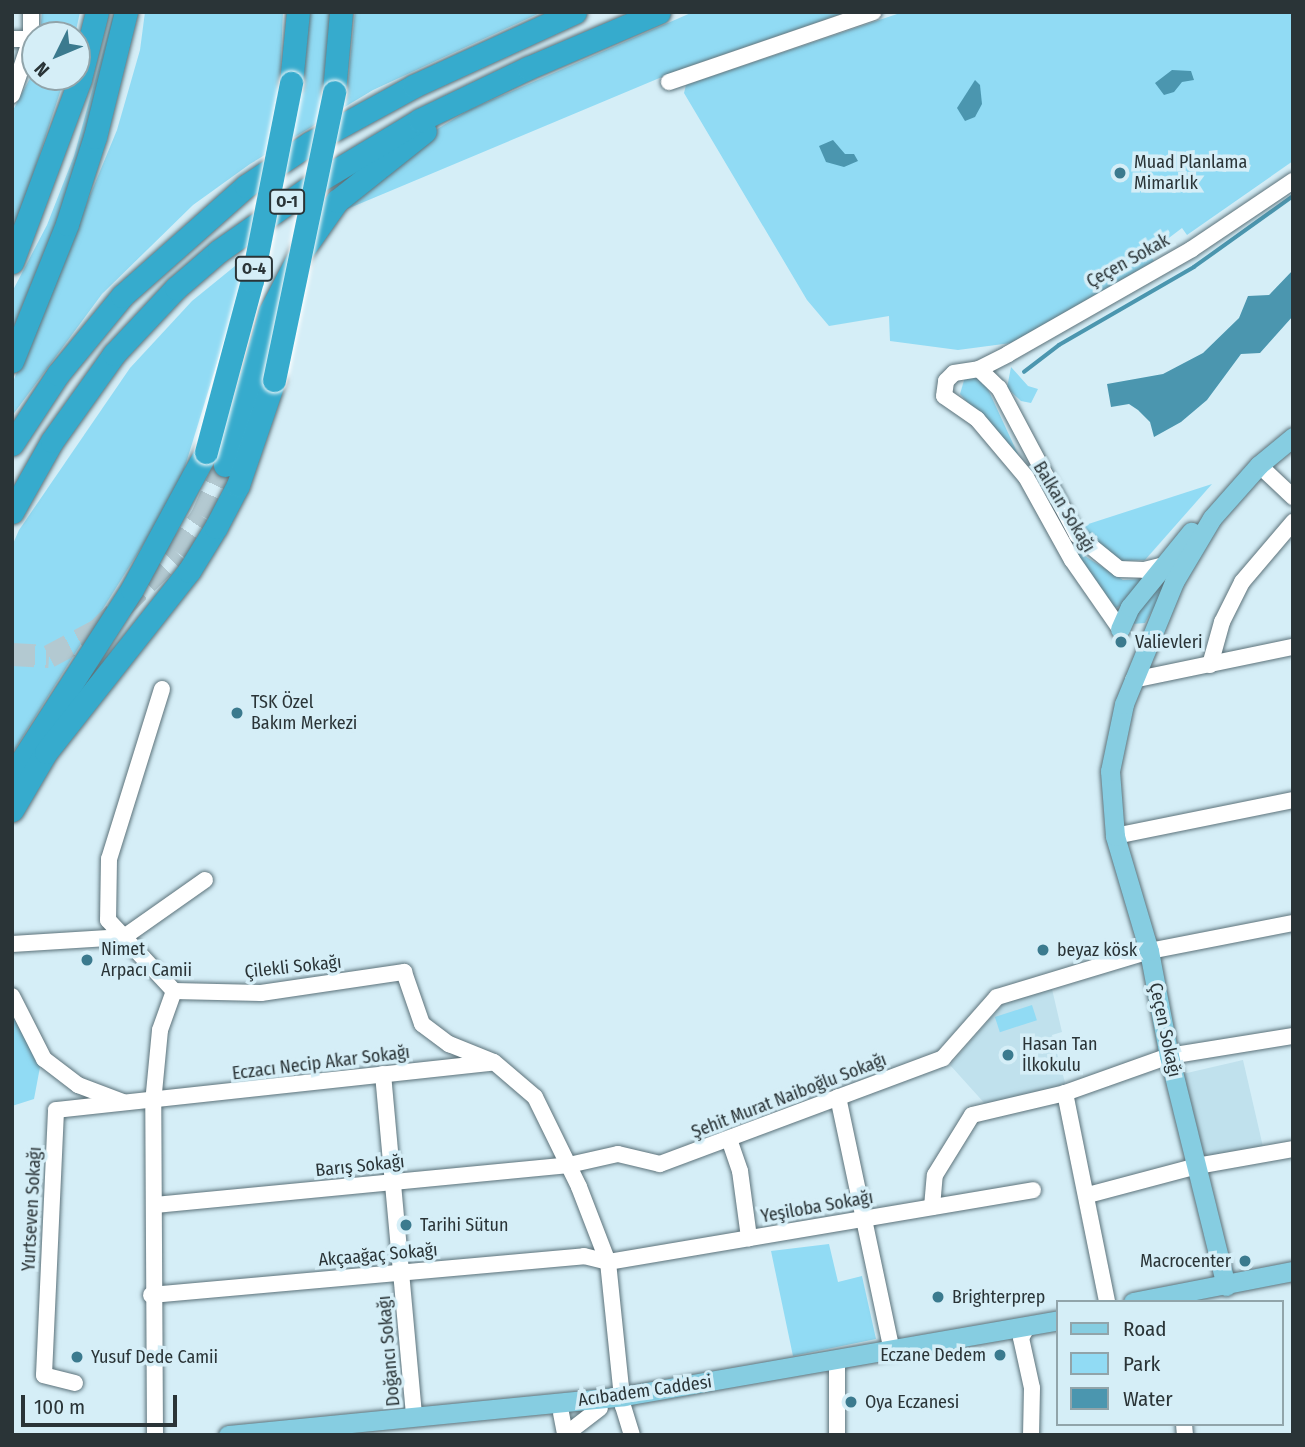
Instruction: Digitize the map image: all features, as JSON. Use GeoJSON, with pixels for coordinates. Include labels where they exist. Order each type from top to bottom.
{"type":"FeatureCollection","features":[{"type":"Feature","properties":{"kind":"highway"},"geometry":{"type":"LineString","coordinates":[[12,262],[76,91],[97,12]]}},
{"type":"Feature","properties":{"kind":"highway"},"geometry":{"type":"LineString","coordinates":[[12,361],[71,212],[95,137],[126,12]]}},
{"type":"Feature","properties":{"kind":"highway","name":"O-4"},"geometry":{"type":"LineString","coordinates":[[12,776],[132,589],[205,452],[252,280],[291,83],[298,12]]}},
{"type":"Feature","properties":{"kind":"highway"},"geometry":{"type":"LineString","coordinates":[[12,810],[46,752],[189,571],[238,485],[306,237],[334,92],[341,12]]}},
{"type":"Feature","properties":{"kind":"highway","name":"O-1"},"geometry":{"type":"LineString","coordinates":[[12,444],[58,374],[122,296],[237,192],[310,144],[414,86],[575,12]]}},
{"type":"Feature","properties":{"kind":"highway","name":"O-1"},"geometry":{"type":"LineString","coordinates":[[12,512],[80,398],[176,288],[320,180],[486,87],[659,12]]}},
{"type":"Feature","properties":{"kind":"highway"},"geometry":{"type":"LineString","coordinates":[[267,381],[225,466],[270,312],[318,225],[337,201],[486,87]]}},
{"type":"Feature","properties":{"kind":"main road"},"geometry":{"type":"LineString","coordinates":[[1144,657],[1120,629],[1130,607],[1168,564],[1258,450],[1293,422]]}},
{"type":"Feature","properties":{"kind":"main road","name":"Çeçen Sokağı"},"geometry":{"type":"LineString","coordinates":[[1227,1286],[1169,1056],[1149,951],[1115,836],[1110,771],[1133,680],[1159,614],[1212,518],[1259,465],[1293,437]]}},
{"type":"Feature","properties":{"kind":"main road","name":"Çeçen Sokağı"},"geometry":{"type":"LineString","coordinates":[[1120,629],[1139,634],[1159,614]]}},
{"type":"Feature","properties":{"kind":"main road"},"geometry":{"type":"LineString","coordinates":[[1145,1300],[1293,1271]]}},
{"type":"Feature","properties":{"kind":"main road"},"geometry":{"type":"LineString","coordinates":[[1205,1300],[1293,1282]]}},
{"type":"Feature","properties":{"kind":"main road","name":"Acıbadem Caddesi"},"geometry":{"type":"LineString","coordinates":[[229,1435],[295,1430],[414,1415],[624,1401],[1024,1333],[1056,1321]]}},
{"type":"Feature","properties":{"kind":"main road","name":"Acıbadem Caddesi"},"geometry":{"type":"LineString","coordinates":[[835,1367],[892,1352],[1024,1333],[1056,1331]]}},
{"type":"Feature","properties":{"kind":"main road","name":"Acıbadem Caddesi"},"geometry":{"type":"LineString","coordinates":[[318,1435],[476,1416],[561,1413],[600,1408],[624,1401]]}},
{"type":"Feature","properties":{"kind":"street"},"geometry":{"type":"LineString","coordinates":[[669,82],[873,12]]}},
{"type":"Feature","properties":{"kind":"street"},"geometry":{"type":"LineString","coordinates":[[12,95],[21,68]]}},
{"type":"Feature","properties":{"kind":"street","name":"Çeçen Sokak"},"geometry":{"type":"LineString","coordinates":[[946,381],[954,373],[979,369],[1204,242],[1293,181]]}},
{"type":"Feature","properties":{"kind":"street","name":"Balkan Sokağı"},"geometry":{"type":"LineString","coordinates":[[979,369],[999,388],[1077,535],[1119,569],[1144,570],[1168,564]]}},
{"type":"Feature","properties":{"kind":"street","name":"Balkan Sokağı"},"geometry":{"type":"LineString","coordinates":[[946,381],[944,396],[977,419],[1026,477],[1072,560],[1120,629]]}},
{"type":"Feature","properties":{"kind":"street"},"geometry":{"type":"LineString","coordinates":[[1259,465],[1293,498]]}},
{"type":"Feature","properties":{"kind":"street"},"geometry":{"type":"LineString","coordinates":[[1210,665],[1222,622],[1242,582],[1293,522]]}},
{"type":"Feature","properties":{"kind":"street"},"geometry":{"type":"LineString","coordinates":[[1133,680],[1293,647]]}},
{"type":"Feature","properties":{"kind":"street"},"geometry":{"type":"LineString","coordinates":[[155,1435],[151,1295],[155,1205],[153,1103],[160,1031],[173,991],[108,920],[109,859],[162,690]]}},
{"type":"Feature","properties":{"kind":"street"},"geometry":{"type":"LineString","coordinates":[[1115,836],[1293,800]]}},
{"type":"Feature","properties":{"kind":"street"},"geometry":{"type":"LineString","coordinates":[[12,944],[124,937],[205,880]]}},
{"type":"Feature","properties":{"kind":"street"},"geometry":{"type":"LineString","coordinates":[[1149,951],[1293,923]]}},
{"type":"Feature","properties":{"kind":"street","name":"Şehit Murat Naiboğlu Sokağı"},"geometry":{"type":"LineString","coordinates":[[569,1165],[618,1154],[660,1164],[729,1139],[943,1058],[997,997],[1149,951]]}},
{"type":"Feature","properties":{"kind":"street","name":"Çilekli Sokağı"},"geometry":{"type":"LineString","coordinates":[[173,991],[261,993],[404,972],[422,1024],[449,1044],[494,1062]]}},
{"type":"Feature","properties":{"kind":"street"},"geometry":{"type":"LineString","coordinates":[[12,996],[44,1059],[78,1085],[111,1098],[153,1103]]}},
{"type":"Feature","properties":{"kind":"street"},"geometry":{"type":"LineString","coordinates":[[932,1207],[935,1175],[972,1115],[1065,1093],[1169,1056],[1293,1036]]}},
{"type":"Feature","properties":{"kind":"street"},"geometry":{"type":"LineString","coordinates":[[494,1062],[535,1097],[569,1165],[608,1262],[624,1401],[632,1435]]}},
{"type":"Feature","properties":{"kind":"street","name":"Eczacı Necip Akar Sokağı"},"geometry":{"type":"LineString","coordinates":[[153,1103],[494,1062]]}},
{"type":"Feature","properties":{"kind":"street","name":"Doğancı Sokağı"},"geometry":{"type":"LineString","coordinates":[[383,1074],[414,1415]]}},
{"type":"Feature","properties":{"kind":"street"},"geometry":{"type":"LineString","coordinates":[[1065,1093],[1088,1195],[1107,1300]]}},
{"type":"Feature","properties":{"kind":"street"},"geometry":{"type":"LineString","coordinates":[[838,1097],[892,1352]]}},
{"type":"Feature","properties":{"kind":"street","name":"Yurtseven Sokağı"},"geometry":{"type":"LineString","coordinates":[[75,1383],[44,1376],[56,1110],[153,1103]]}},
{"type":"Feature","properties":{"kind":"street"},"geometry":{"type":"LineString","coordinates":[[729,1139],[740,1171],[749,1238]]}},
{"type":"Feature","properties":{"kind":"street"},"geometry":{"type":"LineString","coordinates":[[1088,1195],[1197,1166],[1293,1149]]}},
{"type":"Feature","properties":{"kind":"street","name":"Barış Sokağı"},"geometry":{"type":"LineString","coordinates":[[155,1205],[569,1165]]}},
{"type":"Feature","properties":{"kind":"street","name":"Yeşiloba Sokağı"},"geometry":{"type":"LineString","coordinates":[[608,1262],[1033,1190]]}},
{"type":"Feature","properties":{"kind":"street","name":"Akçaağaç Sokağı"},"geometry":{"type":"LineString","coordinates":[[151,1295],[584,1256],[608,1262]]}},
{"type":"Feature","properties":{"kind":"street"},"geometry":{"type":"LineString","coordinates":[[1024,1333],[1032,1388],[1031,1435]]}},
{"type":"Feature","properties":{"kind":"street"},"geometry":{"type":"LineString","coordinates":[[835,1367],[837,1435]]}},
{"type":"Feature","properties":{"kind":"street"},"geometry":{"type":"LineString","coordinates":[[561,1413],[565,1435],[600,1408]]}},
{"type":"Feature","properties":{"kind":"shaded area","name":"Hasan Tan İlkokulu"},"geometry":{"type":"Polygon","coordinates":[[[1052,989],[1062,1032],[1052,1035],[1066,1086],[987,1106],[950,1065],[1006,1000],[1052,989]]]}},
{"type":"Feature","properties":{"kind":"shaded area"},"geometry":{"type":"Polygon","coordinates":[[[1243,1060],[1263,1149],[1203,1163],[1183,1074],[1243,1060]]]}},
{"type":"Feature","properties":{"kind":"green space"},"geometry":{"type":"Polygon","coordinates":[[[42,12],[80,12],[78,21],[41,21],[42,12]]]}},
{"type":"Feature","properties":{"kind":"green space"},"geometry":{"type":"Polygon","coordinates":[[[114,12],[120,12],[83,158],[12,331],[12,292],[47,225],[74,156],[114,12]]]}},
{"type":"Feature","properties":{"kind":"green space"},"geometry":{"type":"Polygon","coordinates":[[[145,12],[283,12],[280,81],[305,61],[309,12],[331,12],[342,95],[347,92],[355,12],[542,12],[373,90],[250,164],[193,205],[102,294],[12,416],[12,384],[117,130],[140,50],[145,12]]]}},
{"type":"Feature","properties":{"kind":"green space"},"geometry":{"type":"Polygon","coordinates":[[[693,12],[847,12],[681,69],[340,212],[429,134],[469,110],[693,12]]]}},
{"type":"Feature","properties":{"kind":"green space"},"geometry":{"type":"Polygon","coordinates":[[[903,12],[1293,12],[1293,161],[1187,235],[1182,228],[1149,253],[1154,261],[1011,343],[958,350],[890,341],[889,316],[829,326],[807,300],[684,93],[686,85],[903,12]]]}},
{"type":"Feature","properties":{"kind":"green space"},"geometry":{"type":"Polygon","coordinates":[[[23,91],[60,91],[12,239],[12,112],[23,91]]]}},
{"type":"Feature","properties":{"kind":"green space"},"geometry":{"type":"Polygon","coordinates":[[[251,253],[178,489],[12,754],[12,546],[19,530],[130,368],[192,301],[251,253]]]}},
{"type":"Feature","properties":{"kind":"green space"},"geometry":{"type":"Polygon","coordinates":[[[1011,367],[1028,386],[1038,389],[1031,403],[1021,401],[1007,388],[1011,367]]]}},
{"type":"Feature","properties":{"kind":"green space"},"geometry":{"type":"Polygon","coordinates":[[[965,377],[980,377],[986,385],[1023,465],[960,394],[965,377]]]}},
{"type":"Feature","properties":{"kind":"green space"},"geometry":{"type":"Polygon","coordinates":[[[1212,484],[1145,560],[1118,561],[1076,528],[1212,484]]]}},
{"type":"Feature","properties":{"kind":"green space"},"geometry":{"type":"Polygon","coordinates":[[[1195,535],[1145,623],[1132,624],[1128,617],[1195,535]]]}},
{"type":"Feature","properties":{"kind":"green space"},"geometry":{"type":"Polygon","coordinates":[[[1080,553],[1123,580],[1146,579],[1121,606],[1109,610],[1077,556],[1080,553]]]}},
{"type":"Feature","properties":{"kind":"green space"},"geometry":{"type":"Polygon","coordinates":[[[12,999],[43,1051],[34,1099],[12,1106],[12,999]]]}},
{"type":"Feature","properties":{"kind":"green space"},"geometry":{"type":"Polygon","coordinates":[[[1032,1005],[1037,1020],[1000,1032],[995,1017],[1032,1005]]]}},
{"type":"Feature","properties":{"kind":"green space"},"geometry":{"type":"Polygon","coordinates":[[[829,1244],[838,1282],[862,1276],[876,1339],[793,1356],[771,1251],[829,1244]]]}},
{"type":"Feature","properties":{"kind":"water"},"geometry":{"type":"Polygon","coordinates":[[[1172,70],[1191,71],[1194,80],[1182,82],[1174,92],[1164,95],[1155,83],[1172,70]]]}},
{"type":"Feature","properties":{"kind":"water"},"geometry":{"type":"Polygon","coordinates":[[[975,80],[980,85],[982,104],[975,117],[965,121],[957,108],[975,80]]]}},
{"type":"Feature","properties":{"kind":"water"},"geometry":{"type":"Polygon","coordinates":[[[833,140],[845,154],[854,154],[858,161],[844,167],[826,162],[819,146],[833,140]]]}},
{"type":"Feature","properties":{"kind":"water"},"geometry":{"type":"Polygon","coordinates":[[[1293,270],[1293,316],[1260,353],[1241,354],[1207,400],[1181,422],[1154,437],[1150,422],[1138,410],[1129,404],[1111,407],[1107,384],[1163,374],[1203,353],[1239,318],[1248,296],[1269,295],[1293,270]]]}},
{"type":"Feature","properties":{"kind":"waterway"},"geometry":{"type":"LineString","coordinates":[[1024,372],[1059,345],[1194,267],[1293,196]]}},
{"type":"Feature","properties":{"kind":"tunnel"},"geometry":{"type":"LineString","coordinates":[[12,654],[49,656],[98,630],[177,552],[202,516],[225,465]]}},
{"type":"Feature","properties":{"kind":"place","name":"Muad Planlama Mimarlık"},"geometry":{"type":"Point","coordinates":[1120,173]}},
{"type":"Feature","properties":{"kind":"place","name":"Valievleri"},"geometry":{"type":"Point","coordinates":[1121,642]}},
{"type":"Feature","properties":{"kind":"place","name":"TSK Özel Bakım Merkezi"},"geometry":{"type":"Point","coordinates":[237,713]}},
{"type":"Feature","properties":{"kind":"place","name":"beyaz kösk"},"geometry":{"type":"Point","coordinates":[1043,950]}},
{"type":"Feature","properties":{"kind":"place","name":"Nimet Arpacı Camii"},"geometry":{"type":"Point","coordinates":[87,960]}},
{"type":"Feature","properties":{"kind":"place","name":"Hasan Tan İlkokulu"},"geometry":{"type":"Point","coordinates":[1008,1055]}},
{"type":"Feature","properties":{"kind":"place","name":"Tarihi Sütun"},"geometry":{"type":"Point","coordinates":[406,1225]}},
{"type":"Feature","properties":{"kind":"place","name":"Macrocenter"},"geometry":{"type":"Point","coordinates":[1245,1261]}},
{"type":"Feature","properties":{"kind":"place","name":"Brighterprep"},"geometry":{"type":"Point","coordinates":[938,1297]}},
{"type":"Feature","properties":{"kind":"place","name":"Eczane Dedem"},"geometry":{"type":"Point","coordinates":[1000,1355]}},
{"type":"Feature","properties":{"kind":"place","name":"Yusuf Dede Camii"},"geometry":{"type":"Point","coordinates":[77,1357]}},
{"type":"Feature","properties":{"kind":"place","name":"Oya Eczanesi"},"geometry":{"type":"Point","coordinates":[851,1402]}}]}
